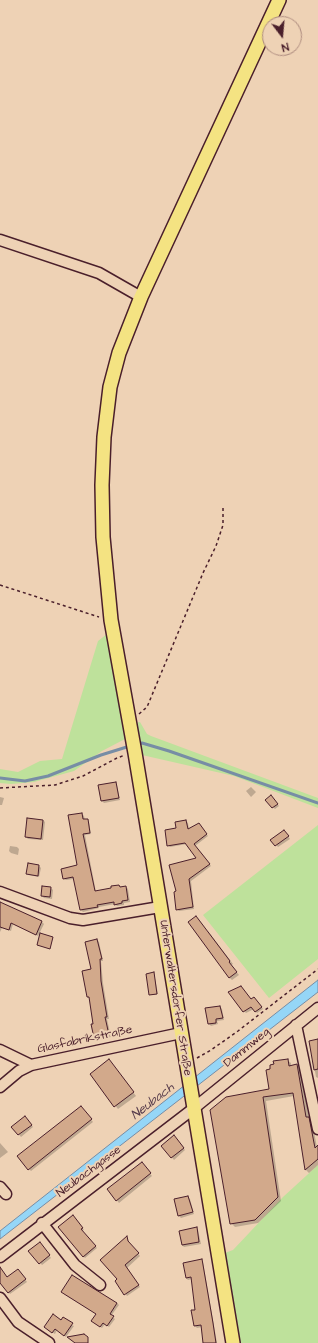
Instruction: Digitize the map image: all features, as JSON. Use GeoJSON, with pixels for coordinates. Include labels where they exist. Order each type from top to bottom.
{"type":"FeatureCollection","features":[{"type":"Feature","properties":{"kind":"main road","name":"Unterwaltersdorfer Straße"},"geometry":{"type":"LineString","coordinates":[[233,1343],[111,620],[103,537],[102,485],[104,437],[110,387],[120,353],[141,297],[279,0]]}},
{"type":"Feature","properties":{"kind":"street"},"geometry":{"type":"LineString","coordinates":[[0,240],[99,273],[141,297]]}},
{"type":"Feature","properties":{"kind":"street"},"geometry":{"type":"LineString","coordinates":[[0,892],[70,918],[83,920],[160,907]]}},
{"type":"Feature","properties":{"kind":"street","name":"Dammweg"},"geometry":{"type":"LineString","coordinates":[[192,1102],[318,1008]]}},
{"type":"Feature","properties":{"kind":"street"},"geometry":{"type":"LineString","coordinates":[[296,1025],[318,1129]]}},
{"type":"Feature","properties":{"kind":"street","name":"Glasfabrikstraße"},"geometry":{"type":"LineString","coordinates":[[0,1086],[31,1065],[181,1033]]}},
{"type":"Feature","properties":{"kind":"street"},"geometry":{"type":"LineString","coordinates":[[0,1050],[31,1065]]}},
{"type":"Feature","properties":{"kind":"street","name":"Neubachgasse"},"geometry":{"type":"LineString","coordinates":[[0,1256],[42,1224],[192,1102]]}},
{"type":"Feature","properties":{"kind":"street"},"geometry":{"type":"LineString","coordinates":[[42,1224],[75,1265],[100,1285]]}},
{"type":"Feature","properties":{"kind":"street"},"geometry":{"type":"LineString","coordinates":[[0,1298],[18,1322],[49,1343]]}},
{"type":"Feature","properties":{"kind":"path"},"geometry":{"type":"LineString","coordinates":[[128,718],[140,714],[147,707],[216,546],[223,525],[223,505]]}},
{"type":"Feature","properties":{"kind":"path"},"geometry":{"type":"LineString","coordinates":[[0,585],[111,620]]}},
{"type":"Feature","properties":{"kind":"path"},"geometry":{"type":"LineString","coordinates":[[0,788],[56,785],[83,776],[117,758],[133,745]]}},
{"type":"Feature","properties":{"kind":"path"},"geometry":{"type":"LineString","coordinates":[[186,1066],[211,1050],[318,969]]}},
{"type":"Feature","properties":{"kind":"green space"},"geometry":{"type":"Polygon","coordinates":[[[107,634],[125,739],[102,751],[74,771],[34,782],[11,784],[0,783],[0,769],[18,772],[40,761],[62,759],[98,641],[107,634]]]}},
{"type":"Feature","properties":{"kind":"green space"},"geometry":{"type":"Polygon","coordinates":[[[140,722],[147,734],[151,736],[318,798],[318,808],[234,776],[142,755],[135,723],[140,722]]]}},
{"type":"Feature","properties":{"kind":"green space"},"geometry":{"type":"Polygon","coordinates":[[[318,825],[318,959],[269,998],[203,915],[318,825]]]}},
{"type":"Feature","properties":{"kind":"green space"},"geometry":{"type":"Polygon","coordinates":[[[318,1165],[318,1343],[237,1343],[222,1254],[233,1250],[283,1197],[318,1165]]]}},
{"type":"Feature","properties":{"kind":"water"},"geometry":{"type":"Polygon","coordinates":[[[318,980],[318,992],[0,1239],[0,1231],[318,980]]]}},
{"type":"Feature","properties":{"kind":"building"},"geometry":{"type":"Polygon","coordinates":[[[116,782],[119,798],[101,801],[98,785],[116,782]]]}},
{"type":"Feature","properties":{"kind":"building"},"geometry":{"type":"Polygon","coordinates":[[[271,795],[278,804],[272,808],[265,800],[271,795]]]}},
{"type":"Feature","properties":{"kind":"building"},"geometry":{"type":"Polygon","coordinates":[[[82,813],[83,819],[88,819],[90,833],[83,834],[95,891],[111,888],[111,886],[126,886],[128,900],[122,901],[122,903],[114,905],[114,902],[97,905],[98,907],[80,910],[73,877],[63,879],[61,869],[77,865],[68,815],[82,813]]]}},
{"type":"Feature","properties":{"kind":"building"},"geometry":{"type":"Polygon","coordinates":[[[27,818],[43,820],[41,839],[25,837],[27,818]]]}},
{"type":"Feature","properties":{"kind":"building"},"geometry":{"type":"Polygon","coordinates":[[[186,820],[188,829],[199,823],[207,834],[194,844],[210,864],[189,879],[193,907],[176,910],[174,892],[176,891],[169,865],[196,858],[185,843],[167,846],[165,830],[176,828],[175,822],[186,820]]]}},
{"type":"Feature","properties":{"kind":"building"},"geometry":{"type":"Polygon","coordinates":[[[284,830],[289,836],[275,846],[270,840],[284,830]]]}},
{"type":"Feature","properties":{"kind":"building"},"geometry":{"type":"Polygon","coordinates":[[[28,863],[39,865],[38,876],[26,874],[28,863]]]}},
{"type":"Feature","properties":{"kind":"building"},"geometry":{"type":"Polygon","coordinates":[[[42,886],[51,887],[50,897],[41,896],[42,886]]]}},
{"type":"Feature","properties":{"kind":"building"},"geometry":{"type":"Polygon","coordinates":[[[0,902],[42,921],[36,935],[11,923],[9,930],[0,927],[0,902]]]}},
{"type":"Feature","properties":{"kind":"building"},"geometry":{"type":"Polygon","coordinates":[[[196,916],[237,972],[229,978],[188,922],[196,916]]]}},
{"type":"Feature","properties":{"kind":"building"},"geometry":{"type":"Polygon","coordinates":[[[40,933],[53,937],[50,949],[37,945],[40,933]]]}},
{"type":"Feature","properties":{"kind":"building"},"geometry":{"type":"Polygon","coordinates":[[[97,939],[102,959],[100,959],[101,981],[107,1017],[105,1017],[109,1035],[94,1038],[91,1024],[93,1024],[89,997],[87,997],[82,971],[91,969],[85,942],[97,939]]]}},
{"type":"Feature","properties":{"kind":"building"},"geometry":{"type":"Polygon","coordinates":[[[154,972],[157,994],[149,995],[146,974],[154,972]]]}},
{"type":"Feature","properties":{"kind":"building"},"geometry":{"type":"Polygon","coordinates":[[[241,986],[251,999],[254,997],[262,1007],[255,1012],[251,1007],[243,1012],[228,992],[241,986]]]}},
{"type":"Feature","properties":{"kind":"building"},"geometry":{"type":"Polygon","coordinates":[[[220,1006],[223,1018],[216,1019],[216,1023],[208,1024],[205,1008],[220,1006]]]}},
{"type":"Feature","properties":{"kind":"building"},"geometry":{"type":"Polygon","coordinates":[[[318,1039],[318,1069],[314,1070],[309,1041],[318,1039]]]}},
{"type":"Feature","properties":{"kind":"building"},"geometry":{"type":"Polygon","coordinates":[[[109,1059],[134,1092],[114,1107],[90,1074],[109,1059]]]}},
{"type":"Feature","properties":{"kind":"building"},"geometry":{"type":"Polygon","coordinates":[[[288,1059],[289,1066],[297,1064],[306,1117],[309,1117],[315,1148],[318,1145],[318,1159],[305,1170],[293,1093],[263,1097],[278,1197],[255,1220],[230,1224],[210,1110],[226,1097],[269,1089],[266,1070],[270,1069],[270,1065],[274,1064],[273,1061],[288,1059]]]}},
{"type":"Feature","properties":{"kind":"building"},"geometry":{"type":"Polygon","coordinates":[[[81,1106],[92,1119],[28,1170],[17,1156],[81,1106]]]}},
{"type":"Feature","properties":{"kind":"building"},"geometry":{"type":"Polygon","coordinates":[[[25,1116],[32,1125],[18,1135],[11,1127],[25,1116]]]}},
{"type":"Feature","properties":{"kind":"building"},"geometry":{"type":"Polygon","coordinates":[[[174,1135],[184,1148],[171,1158],[161,1146],[174,1135]]]}},
{"type":"Feature","properties":{"kind":"building"},"geometry":{"type":"Polygon","coordinates":[[[142,1162],[151,1173],[116,1201],[107,1189],[142,1162]]]}},
{"type":"Feature","properties":{"kind":"building"},"geometry":{"type":"Polygon","coordinates":[[[188,1196],[193,1212],[178,1216],[174,1199],[188,1196]]]}},
{"type":"Feature","properties":{"kind":"building"},"geometry":{"type":"Polygon","coordinates":[[[73,1215],[83,1228],[81,1229],[96,1246],[83,1257],[58,1227],[73,1215]]]}},
{"type":"Feature","properties":{"kind":"building"},"geometry":{"type":"Polygon","coordinates":[[[197,1227],[199,1242],[182,1245],[179,1231],[197,1227]]]}},
{"type":"Feature","properties":{"kind":"building"},"geometry":{"type":"Polygon","coordinates":[[[127,1236],[128,1241],[139,1253],[125,1265],[139,1285],[124,1295],[115,1281],[117,1279],[100,1260],[127,1236]]]}},
{"type":"Feature","properties":{"kind":"building"},"geometry":{"type":"Polygon","coordinates":[[[40,1242],[50,1255],[39,1264],[28,1251],[40,1242]]]}},
{"type":"Feature","properties":{"kind":"building"},"geometry":{"type":"Polygon","coordinates":[[[202,1259],[216,1343],[203,1343],[201,1325],[194,1326],[191,1310],[195,1310],[191,1277],[186,1278],[183,1263],[202,1259]]]}},
{"type":"Feature","properties":{"kind":"building"},"geometry":{"type":"Polygon","coordinates":[[[0,1267],[7,1277],[18,1269],[26,1279],[8,1293],[0,1283],[0,1267]]]}},
{"type":"Feature","properties":{"kind":"building"},"geometry":{"type":"Polygon","coordinates":[[[72,1275],[117,1303],[110,1314],[114,1316],[107,1326],[103,1323],[100,1327],[91,1321],[96,1314],[61,1292],[72,1275]]]}},
{"type":"Feature","properties":{"kind":"building"},"geometry":{"type":"Polygon","coordinates":[[[53,1314],[61,1320],[63,1317],[73,1323],[64,1336],[55,1329],[52,1333],[44,1327],[53,1314]]]}},
{"type":"Feature","properties":{"kind":"building"},"geometry":{"type":"Polygon","coordinates":[[[84,1334],[88,1337],[88,1343],[75,1343],[67,1337],[84,1334]]]}},
{"type":"Feature","properties":{"kind":"waterway"},"geometry":{"type":"LineString","coordinates":[[136,744],[142,743],[169,751],[318,803]]}},
{"type":"Feature","properties":{"kind":"waterway"},"geometry":{"type":"LineString","coordinates":[[0,778],[25,781],[48,776],[101,755],[130,746]]}},
{"type":"Feature","properties":{"kind":"water label","name":"Neubach"},"geometry":{"type":"Point","coordinates":[153,1102]}}]}
